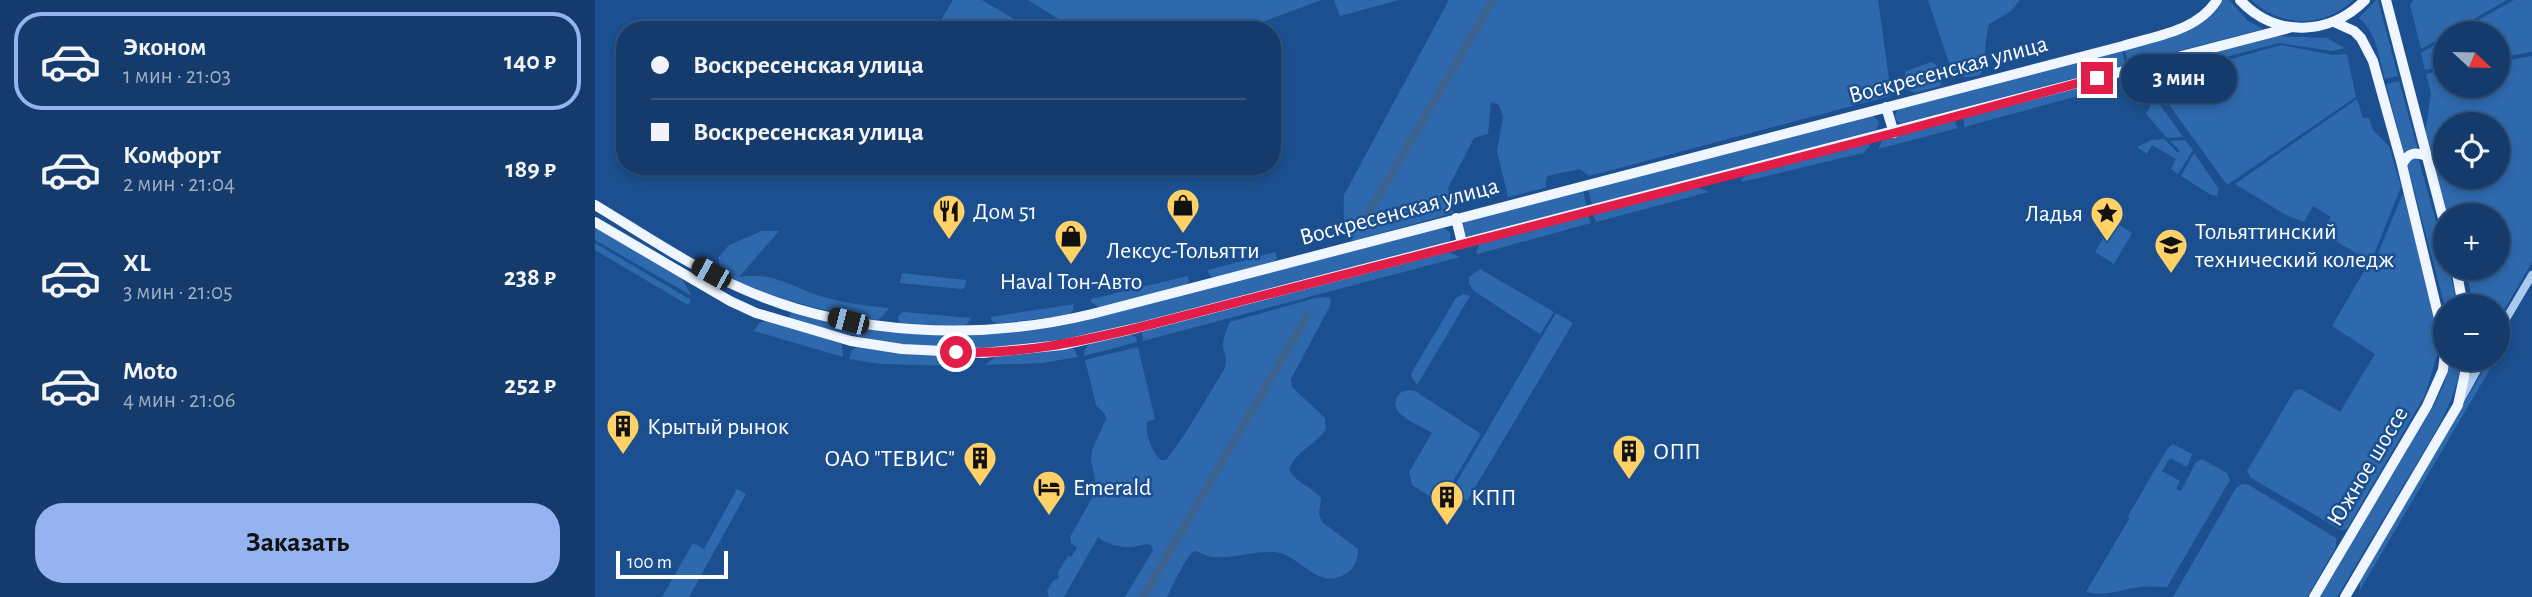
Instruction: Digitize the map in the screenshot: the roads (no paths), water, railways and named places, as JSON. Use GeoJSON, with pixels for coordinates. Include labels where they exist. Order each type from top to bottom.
{"type":"FeatureCollection","features":[{"type":"Feature","properties":{"kind":"main road","name":"Воскресенская улица"},"geometry":{"type":"LineString","coordinates":[[595,205],[723,280],[759,296],[797,307],[848,321],[893,327],[984,331],[1020,328],[1092,314],[2123,46],[2179,29],[2200,18],[2217,0]]}},
{"type":"Feature","properties":{"kind":"main road"},"geometry":{"type":"LineString","coordinates":[[2240,0],[2262,18],[2289,28]]}},
{"type":"Feature","properties":{"kind":"main road"},"geometry":{"type":"LineString","coordinates":[[2334,22],[2365,0]]}},
{"type":"Feature","properties":{"kind":"main road"},"geometry":{"type":"LineString","coordinates":[[2386,0],[2439,203]]}},
{"type":"Feature","properties":{"kind":"main road","name":"Воскресенская улица"},"geometry":{"type":"LineString","coordinates":[[595,222],[692,280],[756,313],[851,341],[902,349],[983,353],[1062,345],[1150,325],[1894,133],[2289,28],[2311,28],[2334,22]]}},
{"type":"Feature","properties":{"kind":"main road"},"geometry":{"type":"LineString","coordinates":[[2334,22],[2354,31],[2367,46],[2402,165],[2433,294]]}},
{"type":"Feature","properties":{"kind":"main road"},"geometry":{"type":"LineString","coordinates":[[1886,107],[1894,133]]}},
{"type":"Feature","properties":{"kind":"main road"},"geometry":{"type":"LineString","coordinates":[[2402,165],[2410,153],[2426,156]]}},
{"type":"Feature","properties":{"kind":"main road"},"geometry":{"type":"LineString","coordinates":[[1456,218],[1462,243]]}},
{"type":"Feature","properties":{"kind":"main road"},"geometry":{"type":"LineString","coordinates":[[756,313],[765,312],[768,307],[766,300],[759,296]]}},
{"type":"Feature","properties":{"kind":"main road"},"geometry":{"type":"LineString","coordinates":[[792,324],[785,314],[790,308],[797,307]]}},
{"type":"Feature","properties":{"kind":"main road","name":"Южное шоссе"},"geometry":{"type":"LineString","coordinates":[[2314,597],[2427,406],[2443,371]]}},
{"type":"Feature","properties":{"kind":"main road","name":"Южное шоссе"},"geometry":{"type":"LineString","coordinates":[[2345,597],[2458,405],[2465,371]]}},
{"type":"Feature","properties":{"kind":"street"},"geometry":{"type":"LineString","coordinates":[[2510,312],[2532,275]]}},
{"type":"Feature","properties":{"kind":"street"},"geometry":{"type":"LineString","coordinates":[[2458,405],[2476,371]]}},
{"type":"Feature","properties":{"kind":"waterway"},"geometry":{"type":"LineString","coordinates":[[1368,214],[1493,0]]}},
{"type":"Feature","properties":{"kind":"waterway"},"geometry":{"type":"LineString","coordinates":[[1143,597],[1307,316]]}},
{"type":"Feature","properties":{"kind":"place","name":"Лексус-Тольятти"},"geometry":{"type":"Point","coordinates":[1183,235]}},
{"type":"Feature","properties":{"kind":"place","name":"Дом 51"},"geometry":{"type":"Point","coordinates":[949,241]}},
{"type":"Feature","properties":{"kind":"place","name":"Ладья"},"geometry":{"type":"Point","coordinates":[2107,243]}},
{"type":"Feature","properties":{"kind":"place","name":"Haval Тон-Авто"},"geometry":{"type":"Point","coordinates":[1071,266]}},
{"type":"Feature","properties":{"kind":"place","name":"Тольяттинский технический коледж"},"geometry":{"type":"Point","coordinates":[2171,275]}},
{"type":"Feature","properties":{"kind":"place","name":"Крытый рынок"},"geometry":{"type":"Point","coordinates":[623,456]}},
{"type":"Feature","properties":{"kind":"place","name":"ОПП"},"geometry":{"type":"Point","coordinates":[1629,481]}},
{"type":"Feature","properties":{"kind":"place","name":"ОАО \"ТЕВИС\""},"geometry":{"type":"Point","coordinates":[980,488]}},
{"type":"Feature","properties":{"kind":"place","name":"Emerald"},"geometry":{"type":"Point","coordinates":[1049,517]}},
{"type":"Feature","properties":{"kind":"place","name":"КПП"},"geometry":{"type":"Point","coordinates":[1447,527]}}]}
